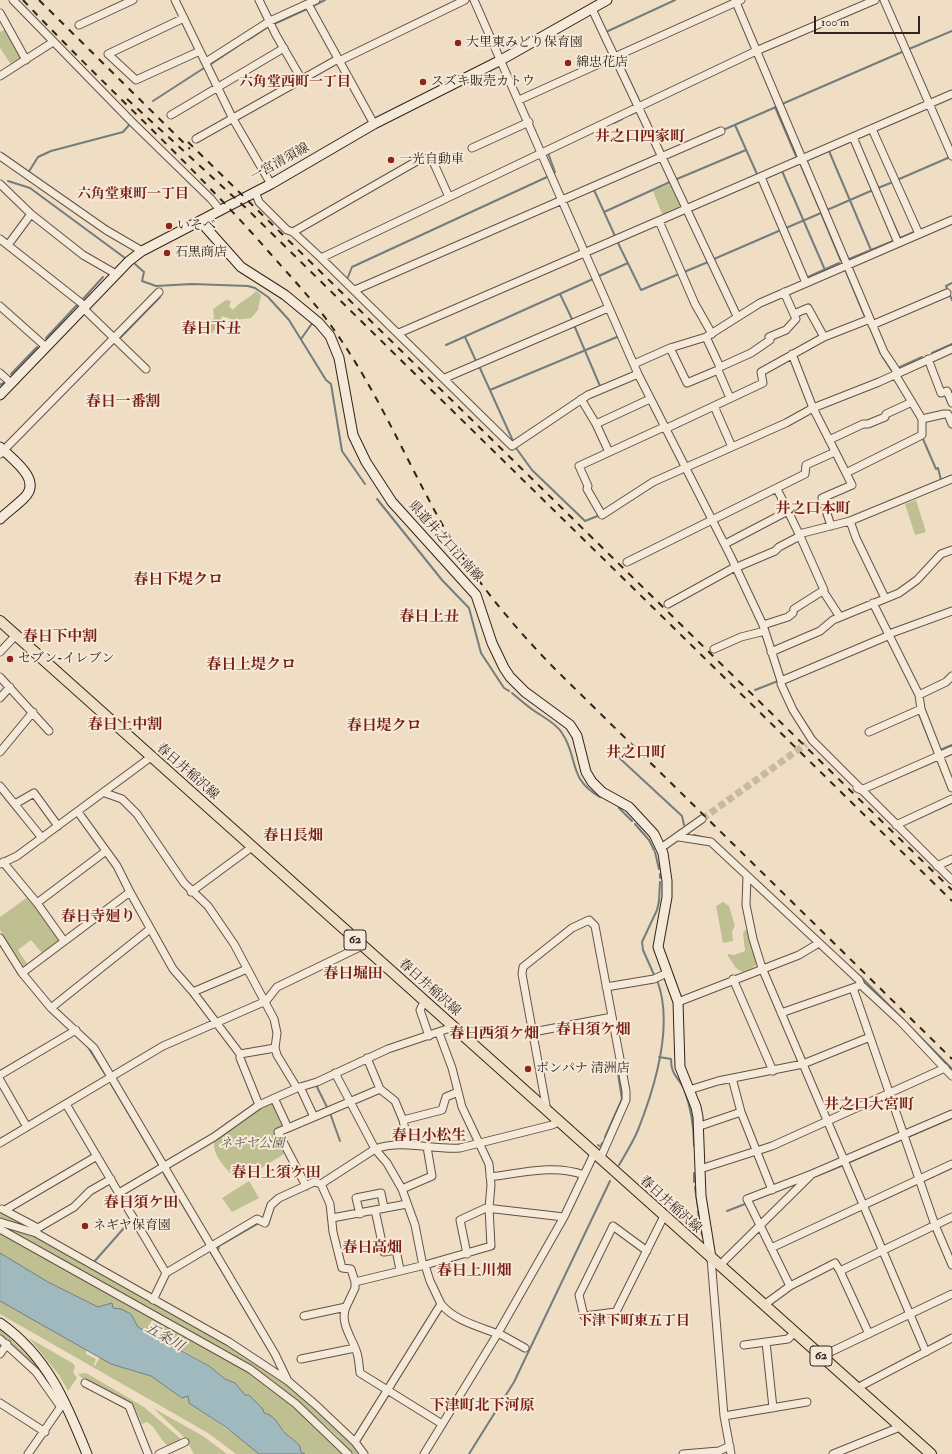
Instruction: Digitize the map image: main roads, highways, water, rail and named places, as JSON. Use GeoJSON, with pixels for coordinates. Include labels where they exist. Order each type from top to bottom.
{"type":"FeatureCollection","features":[{"type":"Feature","properties":{"kind":"main road","name":"一宮清須線"},"geometry":{"type":"LineString","coordinates":[[0,395],[116,274],[142,251],[271,184],[374,124],[501,60],[607,0]]}},
{"type":"Feature","properties":{"kind":"main road","name":"県道井之口江南線"},"geometry":{"type":"LineString","coordinates":[[200,221],[241,267],[285,295],[319,323],[330,336],[339,358],[353,435],[363,457],[392,502],[476,595],[492,643],[510,677],[525,692],[570,725],[576,736],[586,772],[592,782],[602,792],[629,807],[654,834],[661,848],[666,869],[668,891],[658,947],[678,1002],[679,1060],[696,1107],[700,1126],[701,1196],[711,1258]]}},
{"type":"Feature","properties":{"kind":"main road"},"geometry":{"type":"LineString","coordinates":[[0,519],[30,492],[31,484],[29,476],[1,450]]}},
{"type":"Feature","properties":{"kind":"main road","name":"春日井稲沢線"},"geometry":{"type":"LineString","coordinates":[[0,622],[719,1266],[822,1356],[927,1453]]}},
{"type":"Feature","properties":{"kind":"main road"},"geometry":{"type":"LineString","coordinates":[[0,1323],[13,1332],[31,1350],[45,1368],[87,1454]]}},
{"type":"Feature","properties":{"kind":"water"},"geometry":{"type":"Polygon","coordinates":[[[0,1253],[48,1282],[98,1307],[112,1303],[113,1308],[121,1309],[131,1314],[138,1327],[209,1366],[225,1379],[235,1383],[245,1395],[249,1395],[263,1409],[264,1413],[274,1418],[285,1433],[300,1446],[301,1452],[305,1454],[259,1454],[227,1428],[189,1403],[188,1396],[182,1398],[151,1376],[111,1364],[0,1301],[0,1253]]]}},
{"type":"Feature","properties":{"kind":"waterway"},"geometry":{"type":"LineString","coordinates":[[313,6],[325,0]]}},
{"type":"Feature","properties":{"kind":"waterway"},"geometry":{"type":"LineString","coordinates":[[606,32],[675,0]]}},
{"type":"Feature","properties":{"kind":"waterway"},"geometry":{"type":"LineString","coordinates":[[274,24],[307,9]]}},
{"type":"Feature","properties":{"kind":"waterway"},"geometry":{"type":"LineString","coordinates":[[248,40],[268,27]]}},
{"type":"Feature","properties":{"kind":"waterway"},"geometry":{"type":"LineString","coordinates":[[909,49],[952,31]]}},
{"type":"Feature","properties":{"kind":"waterway"},"geometry":{"type":"LineString","coordinates":[[211,64],[244,42]]}},
{"type":"Feature","properties":{"kind":"waterway"},"geometry":{"type":"LineString","coordinates":[[782,104],[902,52]]}},
{"type":"Feature","properties":{"kind":"waterway"},"geometry":{"type":"LineString","coordinates":[[620,60],[640,103]]}},
{"type":"Feature","properties":{"kind":"waterway"},"geometry":{"type":"LineString","coordinates":[[153,101],[204,68]]}},
{"type":"Feature","properties":{"kind":"waterway"},"geometry":{"type":"LineString","coordinates":[[775,107],[796,156]]}},
{"type":"Feature","properties":{"kind":"waterway"},"geometry":{"type":"LineString","coordinates":[[723,130],[776,107]]}},
{"type":"Feature","properties":{"kind":"waterway"},"geometry":{"type":"LineString","coordinates":[[630,115],[636,112]]}},
{"type":"Feature","properties":{"kind":"waterway"},"geometry":{"type":"LineString","coordinates":[[614,123],[622,119]]}},
{"type":"Feature","properties":{"kind":"waterway"},"geometry":{"type":"LineString","coordinates":[[28,173],[38,157],[51,151],[123,132],[130,124]]}},
{"type":"Feature","properties":{"kind":"waterway"},"geometry":{"type":"LineString","coordinates":[[735,125],[757,174]]}},
{"type":"Feature","properties":{"kind":"waterway"},"geometry":{"type":"LineString","coordinates":[[677,179],[746,150]]}},
{"type":"Feature","properties":{"kind":"waterway"},"geometry":{"type":"LineString","coordinates":[[829,151],[871,250]]}},
{"type":"Feature","properties":{"kind":"waterway"},"geometry":{"type":"LineString","coordinates":[[548,153],[555,172]]}},
{"type":"Feature","properties":{"kind":"waterway"},"geometry":{"type":"LineString","coordinates":[[897,180],[950,157]]}},
{"type":"Feature","properties":{"kind":"waterway"},"geometry":{"type":"LineString","coordinates":[[800,163],[820,210]]}},
{"type":"Feature","properties":{"kind":"waterway"},"geometry":{"type":"LineString","coordinates":[[782,171],[825,270]]}},
{"type":"Feature","properties":{"kind":"waterway"},"geometry":{"type":"LineString","coordinates":[[348,277],[352,267],[547,177]]}},
{"type":"Feature","properties":{"kind":"waterway"},"geometry":{"type":"LineString","coordinates":[[8,181],[30,188],[125,258]]}},
{"type":"Feature","properties":{"kind":"waterway"},"geometry":{"type":"LineString","coordinates":[[604,212],[670,182]]}},
{"type":"Feature","properties":{"kind":"waterway"},"geometry":{"type":"LineString","coordinates":[[878,188],[893,182]]}},
{"type":"Feature","properties":{"kind":"waterway"},"geometry":{"type":"LineString","coordinates":[[594,190],[615,236]]}},
{"type":"Feature","properties":{"kind":"waterway"},"geometry":{"type":"LineString","coordinates":[[827,210],[873,190]]}},
{"type":"Feature","properties":{"kind":"waterway"},"geometry":{"type":"LineString","coordinates":[[821,213],[841,261]]}},
{"type":"Feature","properties":{"kind":"waterway"},"geometry":{"type":"LineString","coordinates":[[786,228],[821,213]]}},
{"type":"Feature","properties":{"kind":"waterway"},"geometry":{"type":"LineString","coordinates":[[890,216],[900,238],[914,232]]}},
{"type":"Feature","properties":{"kind":"waterway"},"geometry":{"type":"LineString","coordinates":[[714,259],[781,230]]}},
{"type":"Feature","properties":{"kind":"waterway"},"geometry":{"type":"LineString","coordinates":[[849,259],[893,241]]}},
{"type":"Feature","properties":{"kind":"waterway"},"geometry":{"type":"LineString","coordinates":[[618,243],[641,290],[679,274]]}},
{"type":"Feature","properties":{"kind":"waterway"},"geometry":{"type":"LineString","coordinates":[[684,272],[708,262]]}},
{"type":"Feature","properties":{"kind":"waterway"},"geometry":{"type":"LineString","coordinates":[[599,276],[628,263]]}},
{"type":"Feature","properties":{"kind":"waterway"},"geometry":{"type":"LineString","coordinates":[[808,277],[839,263]]}},
{"type":"Feature","properties":{"kind":"waterway"},"geometry":{"type":"LineString","coordinates":[[135,264],[144,272],[142,281],[156,286],[192,284],[248,286],[255,288],[268,297],[289,320],[326,380],[331,384],[342,451],[365,484]]}},
{"type":"Feature","properties":{"kind":"waterway"},"geometry":{"type":"LineString","coordinates":[[845,269],[865,317]]}},
{"type":"Feature","properties":{"kind":"waterway"},"geometry":{"type":"LineString","coordinates":[[83,299],[103,277]]}},
{"type":"Feature","properties":{"kind":"waterway"},"geometry":{"type":"LineString","coordinates":[[446,345],[593,279]]}},
{"type":"Feature","properties":{"kind":"waterway"},"geometry":{"type":"LineString","coordinates":[[952,283],[946,286],[952,300]]}},
{"type":"Feature","properties":{"kind":"waterway"},"geometry":{"type":"LineString","coordinates":[[560,294],[572,319]]}},
{"type":"Feature","properties":{"kind":"waterway"},"geometry":{"type":"LineString","coordinates":[[121,337],[160,297]]}},
{"type":"Feature","properties":{"kind":"waterway"},"geometry":{"type":"LineString","coordinates":[[46,338],[77,305]]}},
{"type":"Feature","properties":{"kind":"waterway"},"geometry":{"type":"LineString","coordinates":[[301,339],[313,322]]}},
{"type":"Feature","properties":{"kind":"waterway"},"geometry":{"type":"LineString","coordinates":[[574,325],[600,386]]}},
{"type":"Feature","properties":{"kind":"waterway"},"geometry":{"type":"LineString","coordinates":[[869,325],[881,354]]}},
{"type":"Feature","properties":{"kind":"waterway"},"geometry":{"type":"LineString","coordinates":[[465,337],[476,361]]}},
{"type":"Feature","properties":{"kind":"waterway"},"geometry":{"type":"LineString","coordinates":[[490,390],[617,337]]}},
{"type":"Feature","properties":{"kind":"waterway"},"geometry":{"type":"LineString","coordinates":[[932,353],[952,344]]}},
{"type":"Feature","properties":{"kind":"waterway"},"geometry":{"type":"LineString","coordinates":[[11,374],[37,347]]}},
{"type":"Feature","properties":{"kind":"waterway"},"geometry":{"type":"LineString","coordinates":[[882,356],[892,371]]}},
{"type":"Feature","properties":{"kind":"waterway"},"geometry":{"type":"LineString","coordinates":[[900,367],[922,357]]}},
{"type":"Feature","properties":{"kind":"waterway"},"geometry":{"type":"LineString","coordinates":[[479,366],[513,441]]}},
{"type":"Feature","properties":{"kind":"waterway"},"geometry":{"type":"LineString","coordinates":[[923,439],[936,469],[938,468],[941,480]]}},
{"type":"Feature","properties":{"kind":"waterway"},"geometry":{"type":"LineString","coordinates":[[516,448],[532,470],[585,521],[600,515]]}},
{"type":"Feature","properties":{"kind":"waterway"},"geometry":{"type":"LineString","coordinates":[[377,499],[442,580],[469,608],[481,653],[504,688],[509,691]]}},
{"type":"Feature","properties":{"kind":"waterway"},"geometry":{"type":"LineString","coordinates":[[755,690],[778,681]]}},
{"type":"Feature","properties":{"kind":"waterway"},"geometry":{"type":"LineString","coordinates":[[512,693],[559,729],[567,742],[578,775],[590,790],[600,797]]}},
{"type":"Feature","properties":{"kind":"waterway"},"geometry":{"type":"LineString","coordinates":[[919,714],[929,739]]}},
{"type":"Feature","properties":{"kind":"waterway"},"geometry":{"type":"LineString","coordinates":[[940,750],[952,745]]}},
{"type":"Feature","properties":{"kind":"waterway"},"geometry":{"type":"LineString","coordinates":[[615,754],[682,816],[684,825]]}},
{"type":"Feature","properties":{"kind":"waterway"},"geometry":{"type":"LineString","coordinates":[[619,808],[632,821]]}},
{"type":"Feature","properties":{"kind":"waterway"},"geometry":{"type":"LineString","coordinates":[[635,824],[649,840],[654,850]]}},
{"type":"Feature","properties":{"kind":"waterway"},"geometry":{"type":"LineString","coordinates":[[694,835],[705,838]]}},
{"type":"Feature","properties":{"kind":"waterway"},"geometry":{"type":"LineString","coordinates":[[655,852],[659,869]]}},
{"type":"Feature","properties":{"kind":"waterway"},"geometry":{"type":"LineString","coordinates":[[655,977],[643,950],[642,942],[657,910],[660,882]]}},
{"type":"Feature","properties":{"kind":"waterway"},"geometry":{"type":"LineString","coordinates":[[860,976],[952,1069]]}},
{"type":"Feature","properties":{"kind":"waterway"},"geometry":{"type":"LineString","coordinates":[[619,1165],[638,1130],[651,1095],[656,1075],[663,1035],[664,1016],[662,997],[657,980]]}},
{"type":"Feature","properties":{"kind":"waterway"},"geometry":{"type":"LineString","coordinates":[[88,1047],[105,1074]]}},
{"type":"Feature","properties":{"kind":"waterway"},"geometry":{"type":"LineString","coordinates":[[659,1057],[671,1059],[672,1069],[684,1089],[692,1117],[694,1146]]}},
{"type":"Feature","properties":{"kind":"waterway"},"geometry":{"type":"LineString","coordinates":[[605,1137],[622,1099],[617,1067]]}},
{"type":"Feature","properties":{"kind":"waterway"},"geometry":{"type":"LineString","coordinates":[[111,1084],[159,1165]]}},
{"type":"Feature","properties":{"kind":"waterway"},"geometry":{"type":"LineString","coordinates":[[316,1085],[328,1109]]}},
{"type":"Feature","properties":{"kind":"waterway"},"geometry":{"type":"LineString","coordinates":[[330,1113],[340,1141]]}},
{"type":"Feature","properties":{"kind":"waterway"},"geometry":{"type":"LineString","coordinates":[[908,1137],[952,1118]]}},
{"type":"Feature","properties":{"kind":"waterway"},"geometry":{"type":"LineString","coordinates":[[850,1162],[902,1139]]}},
{"type":"Feature","properties":{"kind":"waterway"},"geometry":{"type":"LineString","coordinates":[[598,1145],[601,1147],[602,1143]]}},
{"type":"Feature","properties":{"kind":"waterway"},"geometry":{"type":"LineString","coordinates":[[816,1176],[841,1166]]}},
{"type":"Feature","properties":{"kind":"waterway"},"geometry":{"type":"LineString","coordinates":[[694,1173],[694,1182]]}},
{"type":"Feature","properties":{"kind":"waterway"},"geometry":{"type":"LineString","coordinates":[[164,1174],[206,1244]]}},
{"type":"Feature","properties":{"kind":"waterway"},"geometry":{"type":"LineString","coordinates":[[469,1454],[514,1382],[610,1181]]}},
{"type":"Feature","properties":{"kind":"waterway"},"geometry":{"type":"LineString","coordinates":[[751,1201],[797,1183]]}},
{"type":"Feature","properties":{"kind":"waterway"},"geometry":{"type":"LineString","coordinates":[[695,1187],[698,1208]]}},
{"type":"Feature","properties":{"kind":"waterway"},"geometry":{"type":"LineString","coordinates":[[727,1211],[745,1204]]}},
{"type":"Feature","properties":{"kind":"waterway"},"geometry":{"type":"LineString","coordinates":[[698,1211],[699,1218]]}},
{"type":"Feature","properties":{"kind":"waterway"},"geometry":{"type":"LineString","coordinates":[[94,1262],[131,1220]]}},
{"type":"Feature","properties":{"kind":"waterway"},"geometry":{"type":"LineString","coordinates":[[700,1222],[702,1235]]}},
{"type":"Feature","properties":{"kind":"waterway"},"geometry":{"type":"LineString","coordinates":[[218,1250],[219,1246],[259,1223]]}},
{"type":"Feature","properties":{"kind":"waterway"},"geometry":{"type":"LineString","coordinates":[[211,1253],[273,1357]]}},
{"type":"Feature","properties":{"kind":"tunnel"},"geometry":{"type":"LineString","coordinates":[[702,819],[806,744]]}},
{"type":"Feature","properties":{"kind":"railway"},"geometry":{"type":"LineString","coordinates":[[23,0],[53,32],[178,155],[239,218],[317,307],[349,351],[364,376],[446,531],[470,569],[525,637],[556,670],[952,1059]]}},
{"type":"Feature","properties":{"kind":"railway"},"geometry":{"type":"LineString","coordinates":[[39,0],[190,149]]}},
{"type":"Feature","properties":{"kind":"railway"},"geometry":{"type":"LineString","coordinates":[[127,99],[248,210],[952,901]]}},
{"type":"Feature","properties":{"kind":"railway"},"geometry":{"type":"LineString","coordinates":[[188,142],[952,890]]}},
{"type":"Feature","properties":{"kind":"place","name":"大里東みどり保育園"},"geometry":{"type":"Point","coordinates":[458,43]}},
{"type":"Feature","properties":{"kind":"place","name":"綿忠花店"},"geometry":{"type":"Point","coordinates":[568,63]}},
{"type":"Feature","properties":{"kind":"place","name":"スズキ販売カトウ"},"geometry":{"type":"Point","coordinates":[423,82]}},
{"type":"Feature","properties":{"kind":"place","name":"一光自動車"},"geometry":{"type":"Point","coordinates":[391,160]}},
{"type":"Feature","properties":{"kind":"place","name":"いそべ"},"geometry":{"type":"Point","coordinates":[169,226]}},
{"type":"Feature","properties":{"kind":"place","name":"石黒商店"},"geometry":{"type":"Point","coordinates":[167,253]}},
{"type":"Feature","properties":{"kind":"place","name":"セブン-イレブン"},"geometry":{"type":"Point","coordinates":[10,659]}},
{"type":"Feature","properties":{"kind":"place","name":"ボンパナ 清洲店"},"geometry":{"type":"Point","coordinates":[528,1069]}},
{"type":"Feature","properties":{"kind":"place","name":"ネギヤ保育園"},"geometry":{"type":"Point","coordinates":[85,1226]}},
{"type":"Feature","properties":{"kind":"district","name":"六角堂西町一丁目"},"geometry":{"type":"Point","coordinates":[295,83]}},
{"type":"Feature","properties":{"kind":"district","name":"井之口四家町"},"geometry":{"type":"Point","coordinates":[640,138]}},
{"type":"Feature","properties":{"kind":"district","name":"六角堂東町一丁目"},"geometry":{"type":"Point","coordinates":[133,195]}},
{"type":"Feature","properties":{"kind":"district","name":"春日下丑"},"geometry":{"type":"Point","coordinates":[211,330]}},
{"type":"Feature","properties":{"kind":"district","name":"春日一番割"},"geometry":{"type":"Point","coordinates":[123,403]}},
{"type":"Feature","properties":{"kind":"district","name":"井之口本町"},"geometry":{"type":"Point","coordinates":[813,510]}},
{"type":"Feature","properties":{"kind":"district","name":"春日下堤クロ"},"geometry":{"type":"Point","coordinates":[178,581]}},
{"type":"Feature","properties":{"kind":"district","name":"春日上丑"},"geometry":{"type":"Point","coordinates":[429,618]}},
{"type":"Feature","properties":{"kind":"district","name":"春日下中割"},"geometry":{"type":"Point","coordinates":[60,638]}},
{"type":"Feature","properties":{"kind":"district","name":"春日上堤クロ"},"geometry":{"type":"Point","coordinates":[251,666]}},
{"type":"Feature","properties":{"kind":"district","name":"春日上中割"},"geometry":{"type":"Point","coordinates":[125,726]}},
{"type":"Feature","properties":{"kind":"district","name":"春日堤クロ"},"geometry":{"type":"Point","coordinates":[384,727]}},
{"type":"Feature","properties":{"kind":"district","name":"井之口町"},"geometry":{"type":"Point","coordinates":[636,754]}},
{"type":"Feature","properties":{"kind":"district","name":"春日長畑"},"geometry":{"type":"Point","coordinates":[293,837]}},
{"type":"Feature","properties":{"kind":"district","name":"春日寺廻り"},"geometry":{"type":"Point","coordinates":[98,918]}},
{"type":"Feature","properties":{"kind":"district","name":"春日堀田"},"geometry":{"type":"Point","coordinates":[353,975]}},
{"type":"Feature","properties":{"kind":"district","name":"春日須ケ畑"},"geometry":{"type":"Point","coordinates":[593,1031]}},
{"type":"Feature","properties":{"kind":"district","name":"春日西須ケ畑"},"geometry":{"type":"Point","coordinates":[494,1035]}},
{"type":"Feature","properties":{"kind":"district","name":"井之口大宮町"},"geometry":{"type":"Point","coordinates":[869,1106]}},
{"type":"Feature","properties":{"kind":"district","name":"春日小松生"},"geometry":{"type":"Point","coordinates":[429,1137]}},
{"type":"Feature","properties":{"kind":"district","name":"春日上須ケ田"},"geometry":{"type":"Point","coordinates":[276,1174]}},
{"type":"Feature","properties":{"kind":"district","name":"春日須ケ田"},"geometry":{"type":"Point","coordinates":[141,1204]}},
{"type":"Feature","properties":{"kind":"district","name":"春日高畑"},"geometry":{"type":"Point","coordinates":[372,1249]}},
{"type":"Feature","properties":{"kind":"district","name":"春日上川畑"},"geometry":{"type":"Point","coordinates":[474,1272]}},
{"type":"Feature","properties":{"kind":"district","name":"下津下町東五丁目"},"geometry":{"type":"Point","coordinates":[634,1322]}},
{"type":"Feature","properties":{"kind":"district","name":"下津町北下河原"},"geometry":{"type":"Point","coordinates":[482,1407]}},
{"type":"Feature","properties":{"kind":"park label","name":"ネギヤ公園"},"geometry":{"type":"Point","coordinates":[252,1144]}},
{"type":"Feature","properties":{"kind":"water label","name":"五条川"},"geometry":{"type":"Point","coordinates":[164,1338]}}]}
